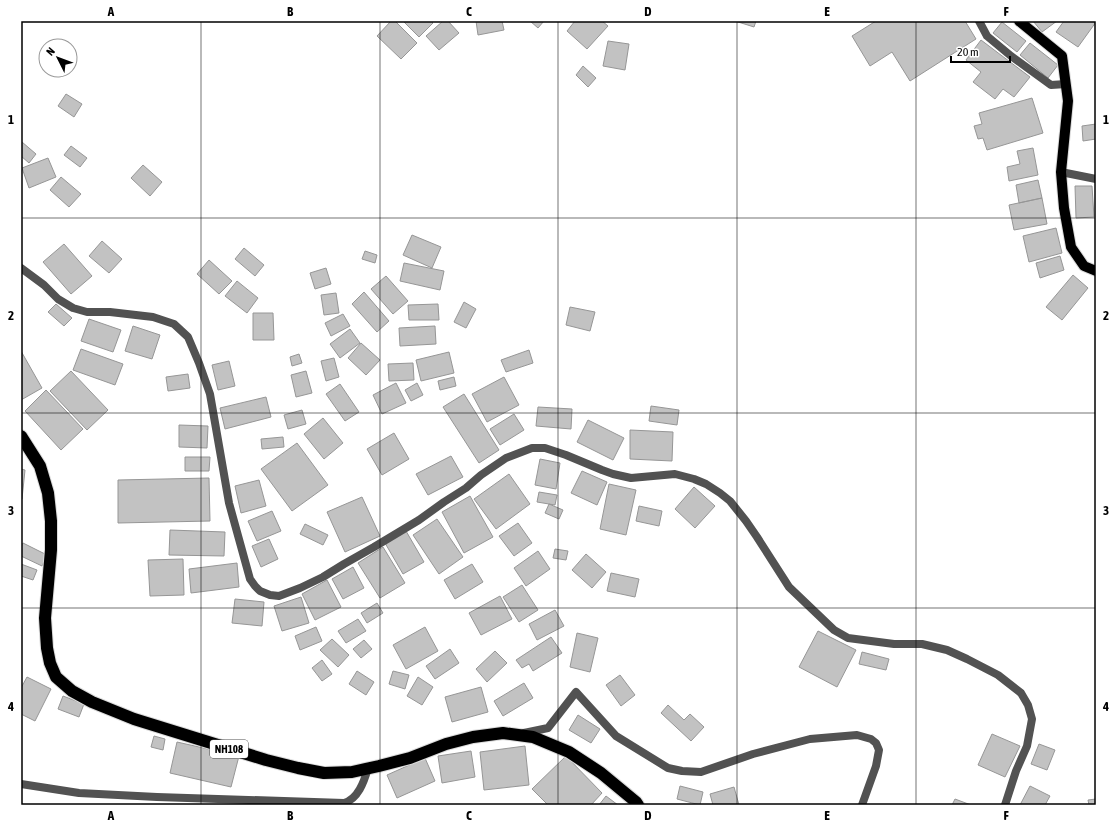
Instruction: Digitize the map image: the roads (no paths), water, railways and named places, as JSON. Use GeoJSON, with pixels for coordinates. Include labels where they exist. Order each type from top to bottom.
{"type":"FeatureCollection","features":[{"type":"Feature","properties":{"kind":"highway","name":"NH108"},"geometry":{"type":"LineString","coordinates":[[21,436],[40,466],[48,493],[51,521],[51,550],[45,618],[47,648],[50,663],[56,677],[72,691],[92,702],[134,720],[266,760],[324,773],[352,772],[410,758],[446,744],[473,737],[503,733],[533,737],[569,752],[601,773],[638,805]]}},
{"type":"Feature","properties":{"kind":"main road"},"geometry":{"type":"LineString","coordinates":[[1019,21],[1062,56],[1068,101],[1061,172],[1064,208],[1071,247],[1084,266],[1096,271]]}},
{"type":"Feature","properties":{"kind":"street"},"geometry":{"type":"LineString","coordinates":[[979,21],[986,36],[1051,85],[1066,84]]}},
{"type":"Feature","properties":{"kind":"street"},"geometry":{"type":"LineString","coordinates":[[1061,172],[1096,179]]}},
{"type":"Feature","properties":{"kind":"street"},"geometry":{"type":"LineString","coordinates":[[21,268],[44,285],[58,299],[73,308],[87,312],[110,312],[153,317],[174,324],[188,337],[210,394],[229,503],[250,579],[260,591],[270,595],[279,596],[323,577],[419,520],[466,488],[481,475],[506,458],[532,448],[545,448],[613,474],[631,478],[675,474],[706,484],[730,501],[757,537],[789,587],[834,630],[848,638],[894,644],[922,644],[946,650],[998,675],[1021,694],[1028,705],[1032,719],[1027,746],[1016,771],[1005,805]]}},
{"type":"Feature","properties":{"kind":"street"},"geometry":{"type":"LineString","coordinates":[[515,735],[548,728],[576,692],[616,736],[668,768],[682,772],[701,772],[753,754],[810,739],[857,735],[871,739],[876,743],[879,750],[876,766],[862,805]]}},
{"type":"Feature","properties":{"kind":"street"},"geometry":{"type":"LineString","coordinates":[[21,784],[87,793],[157,797],[344,803],[349,802],[355,797],[368,768]]}}]}
